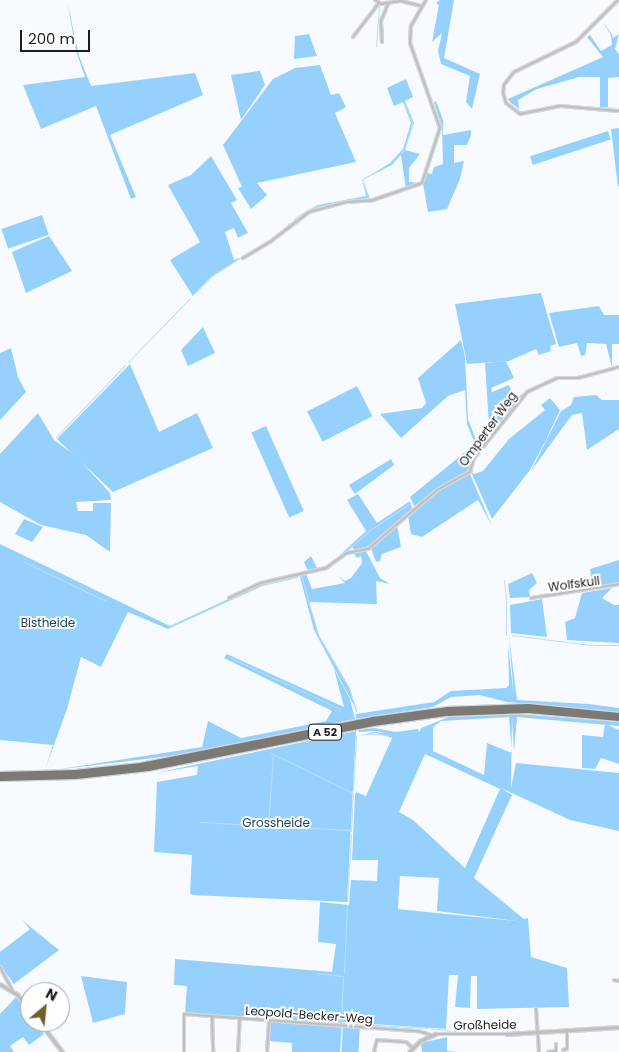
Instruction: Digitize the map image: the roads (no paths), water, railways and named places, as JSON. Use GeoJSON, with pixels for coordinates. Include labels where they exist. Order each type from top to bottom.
{"type":"FeatureCollection","features":[{"type":"Feature","properties":{"kind":"highway","name":"A 52"},"geometry":{"type":"LineString","coordinates":[[0,774],[75,772],[140,765],[372,720],[447,709],[536,707],[619,716]]}},
{"type":"Feature","properties":{"kind":"highway","name":"A 52"},"geometry":{"type":"LineString","coordinates":[[0,778],[76,776],[148,768],[373,723],[447,713],[528,710],[619,716]]}},
{"type":"Feature","properties":{"kind":"street"},"geometry":{"type":"LineString","coordinates":[[375,0],[379,3],[388,4],[401,1],[421,6]]}},
{"type":"Feature","properties":{"kind":"street"},"geometry":{"type":"LineString","coordinates":[[243,258],[309,212],[347,202],[373,200],[422,182],[440,128],[439,117],[411,50],[411,26],[426,0]]}},
{"type":"Feature","properties":{"kind":"street"},"geometry":{"type":"LineString","coordinates":[[618,0],[576,42],[514,72],[504,85],[503,93],[506,103],[520,114],[560,106],[619,111]]}},
{"type":"Feature","properties":{"kind":"street"},"geometry":{"type":"LineString","coordinates":[[352,37],[379,3]]}},
{"type":"Feature","properties":{"kind":"street"},"geometry":{"type":"LineString","coordinates":[[382,42],[381,21],[388,4]]}},
{"type":"Feature","properties":{"kind":"street","name":"Omperter Weg"},"geometry":{"type":"LineString","coordinates":[[229,598],[260,583],[331,566],[347,553],[368,549],[437,490],[470,472],[474,458],[527,392],[563,377],[578,378],[619,367]]}},
{"type":"Feature","properties":{"kind":"street","name":"Wolfskull"},"geometry":{"type":"LineString","coordinates":[[531,598],[619,584]]}},
{"type":"Feature","properties":{"kind":"street"},"geometry":{"type":"LineString","coordinates":[[0,967],[12,990],[20,998]]}},
{"type":"Feature","properties":{"kind":"street"},"geometry":{"type":"LineString","coordinates":[[614,980],[619,981]]}},
{"type":"Feature","properties":{"kind":"street"},"geometry":{"type":"LineString","coordinates":[[0,984],[12,990]]}},
{"type":"Feature","properties":{"kind":"street"},"geometry":{"type":"LineString","coordinates":[[536,1009],[540,1052]]}},
{"type":"Feature","properties":{"kind":"street","name":"Leopold-Becker-Weg"},"geometry":{"type":"LineString","coordinates":[[184,1052],[184,1014],[418,1031],[431,1035]]}},
{"type":"Feature","properties":{"kind":"street"},"geometry":{"type":"LineString","coordinates":[[212,1016],[213,1052]]}},
{"type":"Feature","properties":{"kind":"street"},"geometry":{"type":"LineString","coordinates":[[238,1052],[240,1019]]}},
{"type":"Feature","properties":{"kind":"street"},"geometry":{"type":"LineString","coordinates":[[267,1052],[269,1020]]}},
{"type":"Feature","properties":{"kind":"street","name":"Großheide"},"geometry":{"type":"LineString","coordinates":[[431,1035],[538,1032],[619,1027]]}},
{"type":"Feature","properties":{"kind":"street"},"geometry":{"type":"LineString","coordinates":[[563,1050],[567,1049],[567,1030]]}},
{"type":"Feature","properties":{"kind":"street"},"geometry":{"type":"LineString","coordinates":[[47,1032],[63,1052]]}},
{"type":"Feature","properties":{"kind":"street"},"geometry":{"type":"LineString","coordinates":[[409,1052],[431,1035]]}},
{"type":"Feature","properties":{"kind":"street"},"geometry":{"type":"LineString","coordinates":[[374,1052],[377,1040],[406,1042],[413,1048]]}},
{"type":"Feature","properties":{"kind":"street"},"geometry":{"type":"LineString","coordinates":[[548,1052],[556,1052],[556,1044]]}},
{"type":"Feature","properties":{"kind":"waterway"},"geometry":{"type":"LineString","coordinates":[[381,2],[387,0]]}},
{"type":"Feature","properties":{"kind":"waterway"},"geometry":{"type":"LineString","coordinates":[[376,46],[379,6]]}},
{"type":"Feature","properties":{"kind":"waterway"},"geometry":{"type":"LineString","coordinates":[[364,178],[390,165],[404,150],[412,123],[404,102]]}},
{"type":"Feature","properties":{"kind":"waterway"},"geometry":{"type":"LineString","coordinates":[[294,219],[315,207],[368,197],[362,179]]}},
{"type":"Feature","properties":{"kind":"waterway"},"geometry":{"type":"LineString","coordinates":[[192,295],[211,276],[242,257]]}},
{"type":"Feature","properties":{"kind":"waterway"},"geometry":{"type":"LineString","coordinates":[[128,362],[189,299]]}},
{"type":"Feature","properties":{"kind":"waterway"},"geometry":{"type":"LineString","coordinates":[[56,437],[125,365]]}},
{"type":"Feature","properties":{"kind":"waterway"},"geometry":{"type":"LineString","coordinates":[[337,559],[370,530],[410,503]]}},
{"type":"Feature","properties":{"kind":"waterway"},"geometry":{"type":"LineString","coordinates":[[24,562],[106,601]]}},
{"type":"Feature","properties":{"kind":"waterway"},"geometry":{"type":"LineString","coordinates":[[310,570],[328,566]]}},
{"type":"Feature","properties":{"kind":"waterway"},"geometry":{"type":"LineString","coordinates":[[301,575],[318,635],[349,688],[356,711]]}},
{"type":"Feature","properties":{"kind":"waterway"},"geometry":{"type":"LineString","coordinates":[[167,628],[262,585],[297,577]]}},
{"type":"Feature","properties":{"kind":"waterway"},"geometry":{"type":"LineString","coordinates":[[504,580],[506,599]]}},
{"type":"Feature","properties":{"kind":"waterway"},"geometry":{"type":"LineString","coordinates":[[506,601],[506,635]]}},
{"type":"Feature","properties":{"kind":"waterway"},"geometry":{"type":"LineString","coordinates":[[512,635],[590,645],[619,645]]}},
{"type":"Feature","properties":{"kind":"waterway"},"geometry":{"type":"LineString","coordinates":[[231,658],[340,709]]}},
{"type":"Feature","properties":{"kind":"waterway"},"geometry":{"type":"LineString","coordinates":[[363,734],[388,735]]}},
{"type":"Feature","properties":{"kind":"waterway"},"geometry":{"type":"LineString","coordinates":[[353,790],[356,736]]}},
{"type":"Feature","properties":{"kind":"waterway"},"geometry":{"type":"LineString","coordinates":[[271,753],[353,793]]}},
{"type":"Feature","properties":{"kind":"waterway"},"geometry":{"type":"LineString","coordinates":[[268,826],[273,755]]}},
{"type":"Feature","properties":{"kind":"waterway"},"geometry":{"type":"LineString","coordinates":[[351,831],[353,794]]}},
{"type":"Feature","properties":{"kind":"waterway"},"geometry":{"type":"LineString","coordinates":[[200,822],[351,830]]}},
{"type":"Feature","properties":{"kind":"waterway"},"geometry":{"type":"LineString","coordinates":[[347,901],[351,834]]}},
{"type":"Feature","properties":{"kind":"waterway"},"geometry":{"type":"LineString","coordinates":[[344,972],[347,905]]}},
{"type":"Feature","properties":{"kind":"waterway"},"geometry":{"type":"LineString","coordinates":[[317,973],[343,976],[341,1022],[336,1022]]}},
{"type":"Feature","properties":{"kind":"waterway"},"geometry":{"type":"LineString","coordinates":[[344,1023],[428,1028]]}},
{"type":"Feature","properties":{"kind":"waterway"},"geometry":{"type":"LineString","coordinates":[[582,1027],[590,1027]]}},
{"type":"Feature","properties":{"kind":"waterway"},"geometry":{"type":"LineString","coordinates":[[431,1028],[450,1031]]}},
{"type":"Feature","properties":{"kind":"waterway"},"geometry":{"type":"LineString","coordinates":[[573,1028],[578,1028]]}},
{"type":"Feature","properties":{"kind":"waterway"},"geometry":{"type":"LineString","coordinates":[[453,1031],[466,1032]]}},
{"type":"Feature","properties":{"kind":"waterway"},"geometry":{"type":"LineString","coordinates":[[514,1032],[520,1031]]}},
{"type":"Feature","properties":{"kind":"waterway"},"geometry":{"type":"LineString","coordinates":[[523,1031],[535,1031]]}},
{"type":"Feature","properties":{"kind":"waterway"},"geometry":{"type":"LineString","coordinates":[[492,1033],[506,1032]]}},
{"type":"Feature","properties":{"kind":"park label","name":"Bistheide"},"geometry":{"type":"Point","coordinates":[48,623]}},
{"type":"Feature","properties":{"kind":"park label","name":"Grossheide"},"geometry":{"type":"Point","coordinates":[276,823]}}]}
